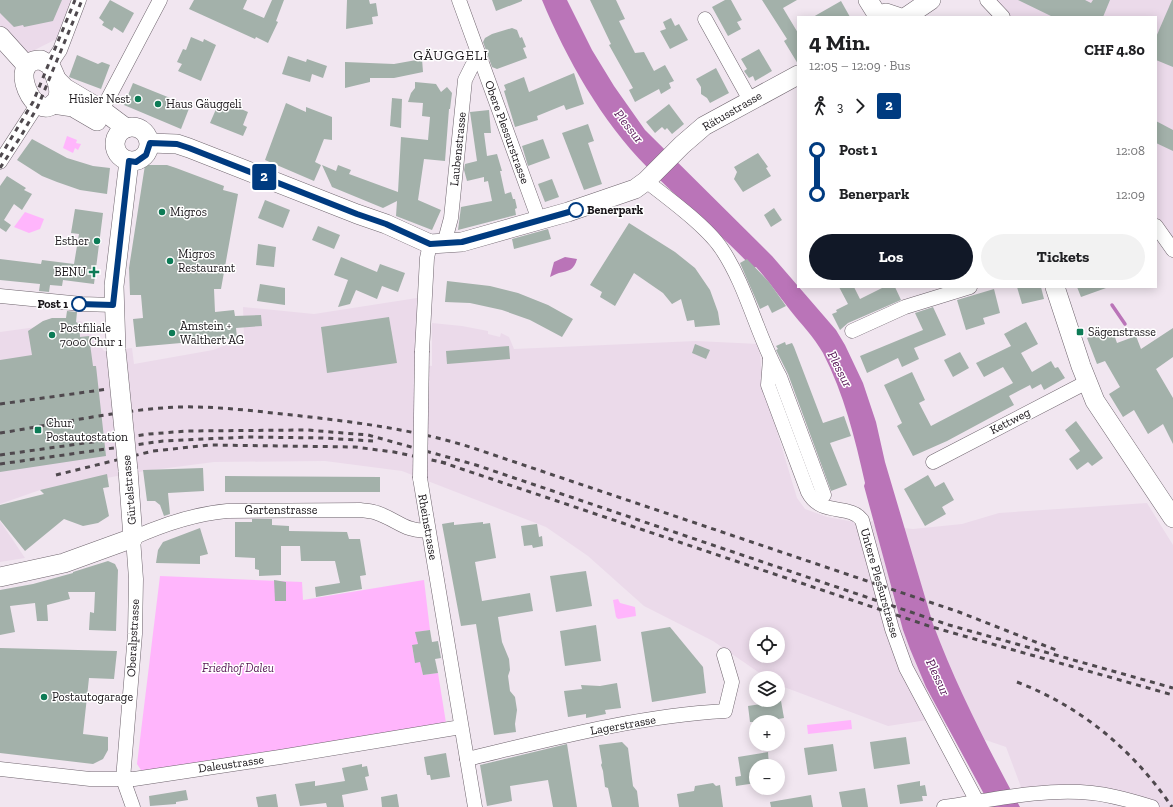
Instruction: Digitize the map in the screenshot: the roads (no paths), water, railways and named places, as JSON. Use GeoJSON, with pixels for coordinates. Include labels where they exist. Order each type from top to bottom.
{"type":"FeatureCollection","features":[{"type":"Feature","properties":{"kind":"street"},"geometry":{"type":"LineString","coordinates":[[0,162],[45,105],[56,101],[59,92],[53,72],[79,0]]}},
{"type":"Feature","properties":{"kind":"street"},"geometry":{"type":"LineString","coordinates":[[102,110],[160,0]]}},
{"type":"Feature","properties":{"kind":"street","name":"Obere Plessurstrasse"},"geometry":{"type":"LineString","coordinates":[[459,0],[538,220]]}},
{"type":"Feature","properties":{"kind":"street"},"geometry":{"type":"LineString","coordinates":[[868,0],[878,16],[886,13],[895,16]]}},
{"type":"Feature","properties":{"kind":"street"},"geometry":{"type":"LineString","coordinates":[[907,16],[931,0]]}},
{"type":"Feature","properties":{"kind":"street"},"geometry":{"type":"LineString","coordinates":[[987,0],[1002,16]]}},
{"type":"Feature","properties":{"kind":"street"},"geometry":{"type":"LineString","coordinates":[[705,19],[750,100]]}},
{"type":"Feature","properties":{"kind":"street"},"geometry":{"type":"LineString","coordinates":[[0,36],[27,66]]}},
{"type":"Feature","properties":{"kind":"street"},"geometry":{"type":"LineString","coordinates":[[36,60],[46,62],[65,88],[102,110],[121,132],[73,107],[45,105],[31,98],[24,76],[27,66],[36,60]]}},
{"type":"Feature","properties":{"kind":"street","name":"Laubenstrasse"},"geometry":{"type":"LineString","coordinates":[[437,244],[451,218],[464,80],[472,66],[481,60]]}},
{"type":"Feature","properties":{"kind":"street","name":"Rätusstrasse"},"geometry":{"type":"LineString","coordinates":[[437,244],[462,242],[611,198],[635,189],[648,179],[709,122],[797,76]]}},
{"type":"Feature","properties":{"kind":"street"},"geometry":{"type":"LineString","coordinates":[[133,126],[145,131],[150,143],[146,155],[136,162],[129,161],[119,155],[115,143],[121,132],[133,126]]}},
{"type":"Feature","properties":{"kind":"street"},"geometry":{"type":"LineString","coordinates":[[150,143],[177,144],[437,244]]}},
{"type":"Feature","properties":{"kind":"street","name":"Gürtelstrasse"},"geometry":{"type":"LineString","coordinates":[[0,577],[64,563],[133,538],[113,305],[129,161]]}},
{"type":"Feature","properties":{"kind":"street","name":"Untere Plessurstrasse"},"geometry":{"type":"LineString","coordinates":[[648,179],[709,234],[721,248],[732,267],[770,359],[780,377],[824,495]]}},
{"type":"Feature","properties":{"kind":"street"},"geometry":{"type":"LineString","coordinates":[[1157,227],[1173,250]]}},
{"type":"Feature","properties":{"kind":"street","name":"Rheinstrasse"},"geometry":{"type":"LineString","coordinates":[[437,244],[427,258],[422,352],[420,478],[475,807]]}},
{"type":"Feature","properties":{"kind":"street"},"geometry":{"type":"LineString","coordinates":[[852,331],[905,307],[967,288]]}},
{"type":"Feature","properties":{"kind":"street"},"geometry":{"type":"LineString","coordinates":[[1055,288],[1087,382],[1102,412],[1173,518]]}},
{"type":"Feature","properties":{"kind":"street"},"geometry":{"type":"LineString","coordinates":[[0,296],[82,304],[113,305]]}},
{"type":"Feature","properties":{"kind":"street","name":"Untere Plessurstrasse"},"geometry":{"type":"LineString","coordinates":[[770,359],[768,385],[808,492],[820,505],[829,509],[853,513],[862,520],[899,649],[916,689],[980,803]]}},
{"type":"Feature","properties":{"kind":"street","name":"Kettweg"},"geometry":{"type":"LineString","coordinates":[[933,462],[1087,382]]}},
{"type":"Feature","properties":{"kind":"street","name":"Gartenstrasse"},"geometry":{"type":"LineString","coordinates":[[133,538],[178,520],[208,512],[227,511],[361,510],[377,513],[410,529],[419,531],[428,530]]}},
{"type":"Feature","properties":{"kind":"street","name":"Oberalpstrasse"},"geometry":{"type":"LineString","coordinates":[[133,538],[136,579],[135,634],[123,779],[133,807]]}},
{"type":"Feature","properties":{"kind":"street","name":"Lagerstrasse"},"geometry":{"type":"LineString","coordinates":[[467,759],[568,735],[633,722],[697,713],[725,712],[732,682],[724,655]]}},
{"type":"Feature","properties":{"kind":"street","name":"Daleustrasse"},"geometry":{"type":"LineString","coordinates":[[0,769],[90,779],[123,779],[280,757],[461,727]]}},
{"type":"Feature","properties":{"kind":"street"},"geometry":{"type":"LineString","coordinates":[[944,807],[980,803],[1024,795],[1066,792],[1094,793],[1152,807]]}},
{"type":"Feature","properties":{"kind":"water","name":"Plessur"},"geometry":{"type":"Polygon","coordinates":[[[542,0],[567,0],[592,50],[614,86],[645,130],[772,256],[797,285],[797,288],[800,288],[836,330],[845,345],[863,383],[876,422],[885,462],[933,624],[942,648],[996,763],[1020,807],[991,807],[926,687],[903,630],[864,486],[865,483],[848,416],[837,384],[823,353],[812,336],[756,267],[753,268],[660,180],[615,130],[600,110],[574,66],[542,0]]]}},
{"type":"Feature","properties":{"kind":"water"},"geometry":{"type":"Polygon","coordinates":[[[565,257],[577,259],[573,268],[550,277],[554,262],[565,257]]]}},
{"type":"Feature","properties":{"kind":"waterway"},"geometry":{"type":"LineString","coordinates":[[1112,305],[1125,324]]}},
{"type":"Feature","properties":{"kind":"railway"},"geometry":{"type":"LineString","coordinates":[[0,157],[33,102],[75,0]]}},
{"type":"Feature","properties":{"kind":"railway"},"geometry":{"type":"LineString","coordinates":[[0,168],[38,106],[82,0]]}},
{"type":"Feature","properties":{"kind":"railway"},"geometry":{"type":"LineString","coordinates":[[0,404],[108,389]]}},
{"type":"Feature","properties":{"kind":"railway"},"geometry":{"type":"LineString","coordinates":[[0,433],[133,411],[177,407],[235,409],[364,424],[412,432],[482,451],[959,612],[1056,650]]}},
{"type":"Feature","properties":{"kind":"railway"},"geometry":{"type":"LineString","coordinates":[[0,455],[149,434],[188,431],[307,430],[368,435],[476,465],[949,625],[1173,688]]}},
{"type":"Feature","properties":{"kind":"railway"},"geometry":{"type":"LineString","coordinates":[[0,464],[163,441],[247,437],[323,438],[373,441]]}},
{"type":"Feature","properties":{"kind":"railway"},"geometry":{"type":"LineString","coordinates":[[56,475],[153,451],[210,445],[355,447],[394,452],[446,463]]}},
{"type":"Feature","properties":{"kind":"railway"},"geometry":{"type":"LineString","coordinates":[[441,462],[932,627],[1173,695]]}},
{"type":"Feature","properties":{"kind":"railway"},"geometry":{"type":"LineString","coordinates":[[1017,682],[1041,692],[1063,704],[1104,732],[1140,767],[1157,786],[1172,807]]}},
{"type":"Feature","properties":{"kind":"place","name":"Hüsler Nest"},"geometry":{"type":"Point","coordinates":[138,99]}},
{"type":"Feature","properties":{"kind":"place","name":"Haus Gäuggeli"},"geometry":{"type":"Point","coordinates":[158,104]}},
{"type":"Feature","properties":{"kind":"place","name":"Benerpark"},"geometry":{"type":"Point","coordinates":[576,210]}},
{"type":"Feature","properties":{"kind":"place","name":"Migros"},"geometry":{"type":"Point","coordinates":[162,212]}},
{"type":"Feature","properties":{"kind":"place","name":"Esther"},"geometry":{"type":"Point","coordinates":[97,241]}},
{"type":"Feature","properties":{"kind":"place","name":"Migros Restaurant"},"geometry":{"type":"Point","coordinates":[170,261]}},
{"type":"Feature","properties":{"kind":"place","name":"BENU"},"geometry":{"type":"Point","coordinates":[94,272]}},
{"type":"Feature","properties":{"kind":"place","name":"Post 1"},"geometry":{"type":"Point","coordinates":[79,304]}},
{"type":"Feature","properties":{"kind":"place","name":"Sägenstrasse"},"geometry":{"type":"Point","coordinates":[1080,332]}},
{"type":"Feature","properties":{"kind":"place","name":"Amstein + Walthert AG"},"geometry":{"type":"Point","coordinates":[172,333]}},
{"type":"Feature","properties":{"kind":"place","name":"Postfiliale 7000 Chur 1"},"geometry":{"type":"Point","coordinates":[52,335]}},
{"type":"Feature","properties":{"kind":"place","name":"Chur, Postautostation"},"geometry":{"type":"Point","coordinates":[38,430]}},
{"type":"Feature","properties":{"kind":"place","name":"Postautogarage"},"geometry":{"type":"Point","coordinates":[44,697]}},
{"type":"Feature","properties":{"kind":"district","name":"GÄUGGELI"},"geometry":{"type":"Point","coordinates":[451,55]}},
{"type":"Feature","properties":{"kind":"park label","name":"Friedhof Daleu"},"geometry":{"type":"Point","coordinates":[238,668]}}]}
